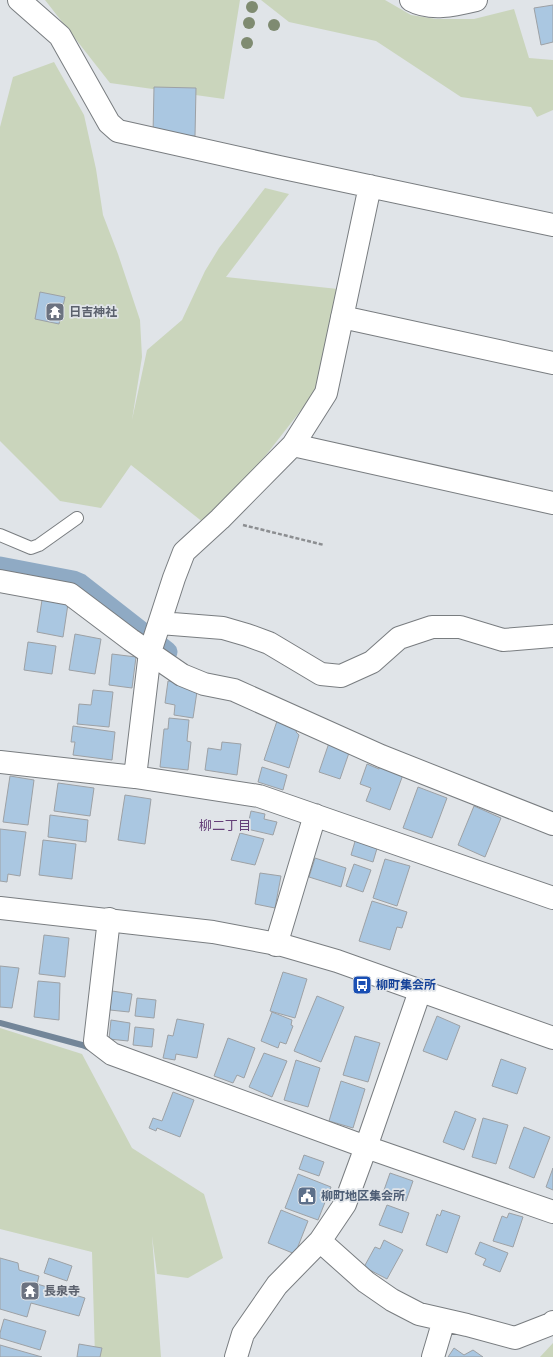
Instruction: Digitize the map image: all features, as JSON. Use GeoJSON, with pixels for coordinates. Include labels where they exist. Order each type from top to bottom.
{"type":"FeatureCollection","features":[{"type":"Feature","properties":{"kind":"street"},"geometry":{"type":"LineString","coordinates":[[20,0],[60,36],[109,123],[118,131],[553,225]]}},
{"type":"Feature","properties":{"kind":"street"},"geometry":{"type":"LineString","coordinates":[[411,0],[416,3],[440,7],[476,0]]}},
{"type":"Feature","properties":{"kind":"street"},"geometry":{"type":"LineString","coordinates":[[135,776],[150,652],[184,552],[220,520],[293,445],[326,393],[370,186]]}},
{"type":"Feature","properties":{"kind":"street"},"geometry":{"type":"LineString","coordinates":[[342,317],[553,363]]}},
{"type":"Feature","properties":{"kind":"street"},"geometry":{"type":"LineString","coordinates":[[293,445],[553,503]]}},
{"type":"Feature","properties":{"kind":"street"},"geometry":{"type":"LineString","coordinates":[[0,582],[70,594],[131,640],[182,675],[204,684],[234,690],[381,756],[553,824]]}},
{"type":"Feature","properties":{"kind":"street"},"geometry":{"type":"LineString","coordinates":[[160,624],[223,628],[269,643],[320,674],[340,676],[372,662],[399,638],[432,627],[460,627],[503,640],[553,636]]}},
{"type":"Feature","properties":{"kind":"street"},"geometry":{"type":"LineString","coordinates":[[0,762],[135,776],[259,796],[553,898]]}},
{"type":"Feature","properties":{"kind":"street"},"geometry":{"type":"LineString","coordinates":[[276,944],[315,815]]}},
{"type":"Feature","properties":{"kind":"street"},"geometry":{"type":"LineString","coordinates":[[0,908],[109,919],[213,932],[276,944],[337,961],[553,1038]]}},
{"type":"Feature","properties":{"kind":"street"},"geometry":{"type":"LineString","coordinates":[[109,919],[95,1041],[112,1054],[366,1148],[553,1212]]}},
{"type":"Feature","properties":{"kind":"street"},"geometry":{"type":"LineString","coordinates":[[236,1357],[244,1334],[277,1285],[320,1241],[345,1204],[366,1148],[420,991]]}},
{"type":"Feature","properties":{"kind":"street"},"geometry":{"type":"LineString","coordinates":[[320,1241],[366,1282],[392,1300],[419,1314],[515,1338],[553,1322]]}},
{"type":"Feature","properties":{"kind":"street"},"geometry":{"type":"LineString","coordinates":[[433,1357],[444,1320]]}},
{"type":"Feature","properties":{"kind":"lane"},"geometry":{"type":"LineString","coordinates":[[0,535],[31,548],[39,546],[77,518]]}},
{"type":"Feature","properties":{"kind":"path"},"geometry":{"type":"LineString","coordinates":[[220,520],[324,545]]}},
{"type":"Feature","properties":{"kind":"green space"},"geometry":{"type":"Polygon","coordinates":[[[45,0],[240,0],[224,99],[110,83],[45,0]]]}},
{"type":"Feature","properties":{"kind":"green space"},"geometry":{"type":"Polygon","coordinates":[[[261,0],[385,0],[411,15],[436,19],[474,19],[514,9],[529,58],[553,60],[553,110],[537,117],[531,107],[461,97],[376,41],[289,22],[261,0]]]}},
{"type":"Feature","properties":{"kind":"green space"},"geometry":{"type":"Polygon","coordinates":[[[54,62],[84,115],[96,169],[103,215],[140,320],[142,357],[132,420],[147,350],[182,320],[205,271],[219,248],[265,188],[289,194],[226,277],[338,289],[316,391],[266,455],[204,523],[131,465],[101,508],[60,501],[0,441],[0,127],[13,77],[54,62]]]}},
{"type":"Feature","properties":{"kind":"green space"},"geometry":{"type":"Polygon","coordinates":[[[0,1028],[82,1054],[132,1148],[204,1194],[223,1258],[188,1278],[157,1274],[152,1236],[161,1357],[95,1357],[92,1252],[0,1229],[0,1028]]]}},
{"type":"Feature","properties":{"kind":"green space"},"geometry":{"type":"Polygon","coordinates":[[[553,1343],[553,1357],[540,1357],[553,1343]]]}},
{"type":"Feature","properties":{"kind":"building"},"geometry":{"type":"Polygon","coordinates":[[[553,5],[553,42],[541,45],[534,8],[553,5]]]}},
{"type":"Feature","properties":{"kind":"building"},"geometry":{"type":"Polygon","coordinates":[[[154,87],[196,88],[195,136],[153,135],[154,87]]]}},
{"type":"Feature","properties":{"kind":"building"},"geometry":{"type":"Polygon","coordinates":[[[40,292],[65,297],[59,324],[35,319],[40,292]]]}},
{"type":"Feature","properties":{"kind":"building"},"geometry":{"type":"Polygon","coordinates":[[[42,600],[68,604],[63,637],[37,632],[42,600]]]}},
{"type":"Feature","properties":{"kind":"building"},"geometry":{"type":"Polygon","coordinates":[[[75,634],[101,639],[95,674],[69,670],[75,634]]]}},
{"type":"Feature","properties":{"kind":"building"},"geometry":{"type":"Polygon","coordinates":[[[28,642],[56,646],[52,674],[24,670],[28,642]]]}},
{"type":"Feature","properties":{"kind":"building"},"geometry":{"type":"Polygon","coordinates":[[[112,654],[136,657],[132,688],[109,685],[112,654]]]}},
{"type":"Feature","properties":{"kind":"building"},"geometry":{"type":"Polygon","coordinates":[[[168,681],[198,685],[193,718],[174,715],[175,705],[165,703],[168,681]]]}},
{"type":"Feature","properties":{"kind":"building"},"geometry":{"type":"Polygon","coordinates":[[[93,690],[113,692],[109,727],[77,724],[79,704],[91,705],[93,690]]]}},
{"type":"Feature","properties":{"kind":"building"},"geometry":{"type":"Polygon","coordinates":[[[169,718],[189,720],[187,741],[191,742],[188,770],[160,767],[164,729],[168,729],[169,718]]]}},
{"type":"Feature","properties":{"kind":"building"},"geometry":{"type":"Polygon","coordinates":[[[278,718],[299,724],[296,732],[299,735],[289,768],[264,760],[278,718]]]}},
{"type":"Feature","properties":{"kind":"building"},"geometry":{"type":"Polygon","coordinates":[[[73,726],[115,732],[112,760],[73,755],[75,742],[71,742],[73,726]]]}},
{"type":"Feature","properties":{"kind":"building"},"geometry":{"type":"Polygon","coordinates":[[[330,740],[351,747],[340,779],[319,772],[330,740]]]}},
{"type":"Feature","properties":{"kind":"building"},"geometry":{"type":"Polygon","coordinates":[[[222,742],[241,744],[237,775],[205,770],[208,748],[221,750],[222,742]]]}},
{"type":"Feature","properties":{"kind":"building"},"geometry":{"type":"Polygon","coordinates":[[[381,763],[404,772],[390,810],[366,801],[371,788],[360,784],[367,764],[379,769],[381,763]]]}},
{"type":"Feature","properties":{"kind":"building"},"geometry":{"type":"Polygon","coordinates":[[[262,767],[287,775],[283,790],[258,782],[262,767]]]}},
{"type":"Feature","properties":{"kind":"building"},"geometry":{"type":"Polygon","coordinates":[[[10,776],[34,780],[28,825],[3,822],[10,776]]]}},
{"type":"Feature","properties":{"kind":"building"},"geometry":{"type":"Polygon","coordinates":[[[58,783],[94,788],[90,816],[54,811],[58,783]]]}},
{"type":"Feature","properties":{"kind":"building"},"geometry":{"type":"Polygon","coordinates":[[[418,787],[447,798],[432,838],[403,828],[418,787]]]}},
{"type":"Feature","properties":{"kind":"building"},"geometry":{"type":"Polygon","coordinates":[[[125,795],[151,799],[145,844],[118,840],[125,795]]]}},
{"type":"Feature","properties":{"kind":"building"},"geometry":{"type":"Polygon","coordinates":[[[474,806],[501,818],[485,857],[458,845],[474,806]]]}},
{"type":"Feature","properties":{"kind":"building"},"geometry":{"type":"Polygon","coordinates":[[[251,811],[265,814],[264,819],[277,822],[273,835],[247,829],[251,811]]]}},
{"type":"Feature","properties":{"kind":"building"},"geometry":{"type":"Polygon","coordinates":[[[50,815],[88,820],[86,842],[48,837],[50,815]]]}},
{"type":"Feature","properties":{"kind":"building"},"geometry":{"type":"Polygon","coordinates":[[[0,829],[26,832],[20,876],[8,874],[7,882],[0,881],[0,829]]]}},
{"type":"Feature","properties":{"kind":"building"},"geometry":{"type":"Polygon","coordinates":[[[240,833],[264,839],[255,865],[231,860],[240,833]]]}},
{"type":"Feature","properties":{"kind":"building"},"geometry":{"type":"Polygon","coordinates":[[[356,838],[378,845],[373,862],[351,855],[356,838]]]}},
{"type":"Feature","properties":{"kind":"building"},"geometry":{"type":"Polygon","coordinates":[[[43,840],[76,844],[72,879],[39,875],[43,840]]]}},
{"type":"Feature","properties":{"kind":"building"},"geometry":{"type":"Polygon","coordinates":[[[315,858],[346,868],[341,887],[309,877],[315,858]]]}},
{"type":"Feature","properties":{"kind":"building"},"geometry":{"type":"Polygon","coordinates":[[[385,859],[410,866],[397,906],[373,898],[385,859]]]}},
{"type":"Feature","properties":{"kind":"building"},"geometry":{"type":"Polygon","coordinates":[[[354,864],[371,870],[363,892],[346,886],[354,864]]]}},
{"type":"Feature","properties":{"kind":"building"},"geometry":{"type":"Polygon","coordinates":[[[260,873],[281,876],[275,908],[255,904],[260,873]]]}},
{"type":"Feature","properties":{"kind":"building"},"geometry":{"type":"Polygon","coordinates":[[[372,901],[407,912],[402,928],[397,927],[390,950],[359,941],[372,901]]]}},
{"type":"Feature","properties":{"kind":"building"},"geometry":{"type":"Polygon","coordinates":[[[44,935],[69,938],[65,977],[39,974],[44,935]]]}},
{"type":"Feature","properties":{"kind":"building"},"geometry":{"type":"Polygon","coordinates":[[[0,966],[19,968],[12,1008],[0,1007],[0,966]]]}},
{"type":"Feature","properties":{"kind":"building"},"geometry":{"type":"Polygon","coordinates":[[[283,972],[307,979],[295,1018],[270,1011],[283,972]]]}},
{"type":"Feature","properties":{"kind":"building"},"geometry":{"type":"Polygon","coordinates":[[[38,981],[60,983],[59,1020],[34,1017],[38,981]]]}},
{"type":"Feature","properties":{"kind":"building"},"geometry":{"type":"Polygon","coordinates":[[[112,991],[132,994],[129,1012],[110,1010],[112,991]]]}},
{"type":"Feature","properties":{"kind":"building"},"geometry":{"type":"Polygon","coordinates":[[[317,996],[344,1007],[321,1062],[294,1051],[317,996]]]}},
{"type":"Feature","properties":{"kind":"building"},"geometry":{"type":"Polygon","coordinates":[[[137,998],[156,1000],[154,1018],[135,1016],[137,998]]]}},
{"type":"Feature","properties":{"kind":"building"},"geometry":{"type":"Polygon","coordinates":[[[272,1012],[292,1020],[291,1025],[293,1026],[286,1044],[280,1042],[278,1048],[261,1041],[272,1012]]]}},
{"type":"Feature","properties":{"kind":"building"},"geometry":{"type":"Polygon","coordinates":[[[437,1016],[460,1026],[447,1060],[423,1051],[437,1016]]]}},
{"type":"Feature","properties":{"kind":"building"},"geometry":{"type":"Polygon","coordinates":[[[177,1019],[204,1024],[197,1058],[176,1054],[175,1060],[163,1058],[168,1035],[173,1036],[177,1019]]]}},
{"type":"Feature","properties":{"kind":"building"},"geometry":{"type":"Polygon","coordinates":[[[111,1020],[130,1023],[128,1041],[109,1039],[111,1020]]]}},
{"type":"Feature","properties":{"kind":"building"},"geometry":{"type":"Polygon","coordinates":[[[135,1027],[154,1029],[152,1047],[133,1045],[135,1027]]]}},
{"type":"Feature","properties":{"kind":"building"},"geometry":{"type":"Polygon","coordinates":[[[355,1036],[380,1043],[368,1082],[343,1075],[355,1036]]]}},
{"type":"Feature","properties":{"kind":"building"},"geometry":{"type":"Polygon","coordinates":[[[228,1038],[255,1048],[244,1078],[237,1075],[233,1083],[214,1076],[228,1038]]]}},
{"type":"Feature","properties":{"kind":"building"},"geometry":{"type":"Polygon","coordinates":[[[264,1053],[287,1061],[272,1097],[249,1087],[264,1053]]]}},
{"type":"Feature","properties":{"kind":"building"},"geometry":{"type":"Polygon","coordinates":[[[501,1059],[526,1068],[517,1094],[492,1086],[501,1059]]]}},
{"type":"Feature","properties":{"kind":"building"},"geometry":{"type":"Polygon","coordinates":[[[296,1060],[320,1068],[308,1107],[284,1100],[296,1060]]]}},
{"type":"Feature","properties":{"kind":"building"},"geometry":{"type":"Polygon","coordinates":[[[341,1081],[365,1089],[353,1128],[329,1121],[341,1081]]]}},
{"type":"Feature","properties":{"kind":"building"},"geometry":{"type":"Polygon","coordinates":[[[173,1092],[194,1100],[180,1137],[157,1128],[156,1131],[149,1128],[153,1118],[162,1121],[173,1092]]]}},
{"type":"Feature","properties":{"kind":"building"},"geometry":{"type":"Polygon","coordinates":[[[455,1111],[476,1119],[464,1150],[443,1142],[455,1111]]]}},
{"type":"Feature","properties":{"kind":"building"},"geometry":{"type":"Polygon","coordinates":[[[483,1118],[508,1125],[496,1164],[472,1157],[483,1118]]]}},
{"type":"Feature","properties":{"kind":"building"},"geometry":{"type":"Polygon","coordinates":[[[524,1127],[550,1137],[534,1178],[509,1168],[524,1127]]]}},
{"type":"Feature","properties":{"kind":"building"},"geometry":{"type":"Polygon","coordinates":[[[304,1155],[324,1162],[319,1176],[299,1169],[304,1155]]]}},
{"type":"Feature","properties":{"kind":"building"},"geometry":{"type":"Polygon","coordinates":[[[553,1168],[553,1190],[546,1187],[553,1168]]]}},
{"type":"Feature","properties":{"kind":"building"},"geometry":{"type":"Polygon","coordinates":[[[390,1173],[413,1181],[406,1201],[383,1193],[390,1173]]]}},
{"type":"Feature","properties":{"kind":"building"},"geometry":{"type":"Polygon","coordinates":[[[298,1174],[331,1187],[318,1220],[285,1208],[298,1174]]]}},
{"type":"Feature","properties":{"kind":"building"},"geometry":{"type":"Polygon","coordinates":[[[387,1205],[409,1213],[402,1233],[379,1225],[387,1205]]]}},
{"type":"Feature","properties":{"kind":"building"},"geometry":{"type":"Polygon","coordinates":[[[281,1210],[308,1221],[295,1254],[268,1243],[281,1210]]]}},
{"type":"Feature","properties":{"kind":"building"},"geometry":{"type":"Polygon","coordinates":[[[442,1210],[460,1216],[447,1253],[426,1245],[437,1214],[440,1216],[442,1210]]]}},
{"type":"Feature","properties":{"kind":"building"},"geometry":{"type":"Polygon","coordinates":[[[509,1213],[523,1217],[513,1247],[493,1241],[502,1216],[507,1218],[509,1213]]]}},
{"type":"Feature","properties":{"kind":"building"},"geometry":{"type":"Polygon","coordinates":[[[384,1240],[403,1250],[387,1279],[364,1267],[375,1247],[380,1249],[384,1240]]]}},
{"type":"Feature","properties":{"kind":"building"},"geometry":{"type":"Polygon","coordinates":[[[480,1242],[508,1253],[500,1272],[483,1265],[486,1259],[475,1254],[480,1242]]]}},
{"type":"Feature","properties":{"kind":"building","name":"長泉寺"},"geometry":{"type":"Polygon","coordinates":[[[0,1258],[18,1263],[19,1270],[39,1276],[37,1284],[85,1298],[79,1316],[31,1303],[27,1317],[0,1309],[0,1258]]]}},
{"type":"Feature","properties":{"kind":"building"},"geometry":{"type":"Polygon","coordinates":[[[49,1258],[72,1266],[67,1281],[44,1273],[49,1258]]]}},
{"type":"Feature","properties":{"kind":"building"},"geometry":{"type":"Polygon","coordinates":[[[4,1319],[46,1331],[40,1350],[0,1338],[4,1319]]]}},
{"type":"Feature","properties":{"kind":"building"},"geometry":{"type":"Polygon","coordinates":[[[79,1344],[102,1348],[100,1357],[77,1357],[79,1344]]]}},
{"type":"Feature","properties":{"kind":"building"},"geometry":{"type":"Polygon","coordinates":[[[0,1345],[42,1357],[0,1357],[0,1345]]]}},
{"type":"Feature","properties":{"kind":"building"},"geometry":{"type":"Polygon","coordinates":[[[454,1348],[464,1355],[473,1350],[483,1357],[448,1357],[454,1348]]]}},
{"type":"Feature","properties":{"kind":"waterway"},"geometry":{"type":"LineString","coordinates":[[0,567],[73,581],[80,584],[167,652]]}},
{"type":"Feature","properties":{"kind":"waterway"},"geometry":{"type":"LineString","coordinates":[[0,1023],[92,1049]]}},
{"type":"Feature","properties":{"kind":"place","name":"日吉神社"},"geometry":{"type":"Point","coordinates":[55,312]}},
{"type":"Feature","properties":{"kind":"place","name":"柳町集会所"},"geometry":{"type":"Point","coordinates":[362,985]}},
{"type":"Feature","properties":{"kind":"place","name":"柳町地区集会所"},"geometry":{"type":"Point","coordinates":[307,1196]}},
{"type":"Feature","properties":{"kind":"place","name":"長泉寺"},"geometry":{"type":"Point","coordinates":[30,1291]}},
{"type":"Feature","properties":{"kind":"district","name":"柳二丁目"},"geometry":{"type":"Point","coordinates":[225,826]}}]}
